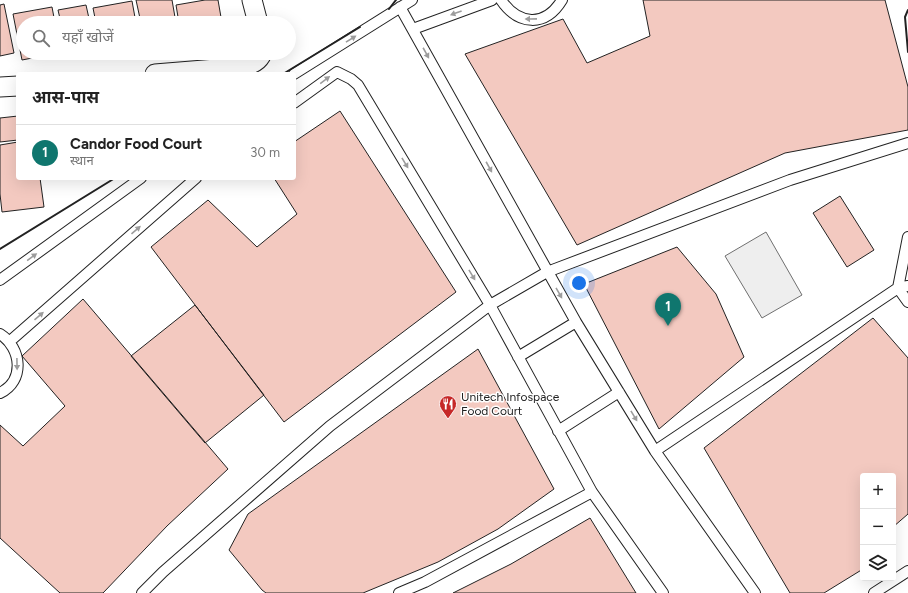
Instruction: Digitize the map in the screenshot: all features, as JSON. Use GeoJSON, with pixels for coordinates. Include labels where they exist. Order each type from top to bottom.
{"type":"FeatureCollection","features":[{"type":"Feature","properties":{"kind":"street"},"geometry":{"type":"LineString","coordinates":[[252,0],[256,16]]}},
{"type":"Feature","properties":{"kind":"street"},"geometry":{"type":"LineString","coordinates":[[180,72],[241,67],[257,60]]}},
{"type":"Feature","properties":{"kind":"street"},"geometry":{"type":"LineString","coordinates":[[0,87],[16,86]]}},
{"type":"Feature","properties":{"kind":"lane"},"geometry":{"type":"LineString","coordinates":[[296,73],[412,0]]}},
{"type":"Feature","properties":{"kind":"lane"},"geometry":{"type":"LineString","coordinates":[[413,29],[492,0]]}},
{"type":"Feature","properties":{"kind":"lane"},"geometry":{"type":"LineString","coordinates":[[501,0],[507,8],[518,17],[531,20],[546,17],[556,9],[562,0]]}},
{"type":"Feature","properties":{"kind":"lane"},"geometry":{"type":"LineString","coordinates":[[400,7],[576,322],[655,451],[755,593]]}},
{"type":"Feature","properties":{"kind":"lane"},"geometry":{"type":"LineString","coordinates":[[296,102],[337,72],[352,79],[358,85],[490,305],[592,492],[663,593]]}},
{"type":"Feature","properties":{"kind":"lane"},"geometry":{"type":"LineString","coordinates":[[142,593],[163,572],[330,426],[490,305],[547,272],[790,180],[908,143]]}},
{"type":"Feature","properties":{"kind":"lane"},"geometry":{"type":"LineString","coordinates":[[0,280],[138,180]]}},
{"type":"Feature","properties":{"kind":"lane"},"geometry":{"type":"LineString","coordinates":[[10,342],[194,180]]}},
{"type":"Feature","properties":{"kind":"lane"},"geometry":{"type":"LineString","coordinates":[[908,236],[903,287],[908,302]]}},
{"type":"Feature","properties":{"kind":"lane"},"geometry":{"type":"LineString","coordinates":[[655,451],[903,287]]}},
{"type":"Feature","properties":{"kind":"lane"},"geometry":{"type":"LineString","coordinates":[[518,357],[576,322]]}},
{"type":"Feature","properties":{"kind":"lane"},"geometry":{"type":"LineString","coordinates":[[0,334],[10,342],[16,351],[18,361],[17,373],[12,383],[0,393]]}},
{"type":"Feature","properties":{"kind":"lane"},"geometry":{"type":"LineString","coordinates":[[558,431],[619,392]]}},
{"type":"Feature","properties":{"kind":"lane"},"geometry":{"type":"LineString","coordinates":[[399,593],[425,582],[592,492]]}},
{"type":"Feature","properties":{"kind":"lane"},"geometry":{"type":"LineString","coordinates":[[874,593],[908,571]]}},
{"type":"Feature","properties":{"kind":"shaded area"},"geometry":{"type":"Polygon","coordinates":[[[766,232],[802,295],[762,318],[725,256],[766,232]]]}},
{"type":"Feature","properties":{"kind":"building"},"geometry":{"type":"Polygon","coordinates":[[[136,0],[172,0],[175,16],[139,16],[136,0]]]}},
{"type":"Feature","properties":{"kind":"building"},"geometry":{"type":"Polygon","coordinates":[[[205,0],[218,0],[221,16],[178,16],[176,5],[205,0]]]}},
{"type":"Feature","properties":{"kind":"building"},"geometry":{"type":"Polygon","coordinates":[[[643,0],[885,0],[908,87],[908,130],[785,153],[577,245],[465,54],[563,19],[587,63],[650,36],[643,0]]]}},
{"type":"Feature","properties":{"kind":"building"},"geometry":{"type":"Polygon","coordinates":[[[132,1],[135,16],[95,16],[93,8],[132,1]]]}},
{"type":"Feature","properties":{"kind":"building"},"geometry":{"type":"Polygon","coordinates":[[[4,4],[14,53],[0,56],[0,5],[4,4]]]}},
{"type":"Feature","properties":{"kind":"building"},"geometry":{"type":"Polygon","coordinates":[[[86,5],[88,16],[59,16],[58,10],[86,5]]]}},
{"type":"Feature","properties":{"kind":"building"},"geometry":{"type":"Polygon","coordinates":[[[52,7],[54,16],[16,16],[16,29],[13,14],[52,7]]]}},
{"type":"Feature","properties":{"kind":"building"},"geometry":{"type":"Polygon","coordinates":[[[340,111],[456,292],[284,422],[151,247],[208,200],[257,247],[297,214],[275,180],[296,180],[296,141],[340,111]]]}},
{"type":"Feature","properties":{"kind":"building"},"geometry":{"type":"Polygon","coordinates":[[[16,116],[16,140],[0,142],[0,118],[16,116]]]}},
{"type":"Feature","properties":{"kind":"building"},"geometry":{"type":"Polygon","coordinates":[[[16,142],[16,180],[40,180],[44,207],[2,212],[0,194],[0,145],[16,142]]]}},
{"type":"Feature","properties":{"kind":"building"},"geometry":{"type":"Polygon","coordinates":[[[840,196],[874,250],[847,267],[813,213],[840,196]]]}},
{"type":"Feature","properties":{"kind":"building"},"geometry":{"type":"Polygon","coordinates":[[[677,247],[716,294],[744,357],[659,429],[584,284],[677,247]]]}},
{"type":"Feature","properties":{"kind":"building"},"geometry":{"type":"Polygon","coordinates":[[[83,299],[228,469],[167,526],[103,593],[60,593],[0,538],[0,425],[23,446],[65,406],[22,356],[83,299]]]}},
{"type":"Feature","properties":{"kind":"building"},"geometry":{"type":"Polygon","coordinates":[[[195,305],[264,395],[205,443],[131,356],[195,305]]]}},
{"type":"Feature","properties":{"kind":"building"},"geometry":{"type":"Polygon","coordinates":[[[873,318],[908,358],[908,514],[896,524],[896,473],[860,473],[860,571],[824,593],[790,593],[704,448],[873,318]]]}},
{"type":"Feature","properties":{"kind":"building","name":"Unitech Infospace Food Court"},"geometry":{"type":"Polygon","coordinates":[[[478,349],[554,489],[498,529],[438,562],[363,593],[266,593],[262,590],[229,550],[248,514],[478,349]]]}},
{"type":"Feature","properties":{"kind":"building"},"geometry":{"type":"Polygon","coordinates":[[[590,518],[636,593],[453,593],[511,564],[590,518]]]}},
{"type":"Feature","properties":{"kind":"wall"},"geometry":{"type":"LineString","coordinates":[[389,9],[396,0]]}},
{"type":"Feature","properties":{"kind":"wall"},"geometry":{"type":"LineString","coordinates":[[908,10],[905,17],[908,52]]}},
{"type":"Feature","properties":{"kind":"wall"},"geometry":{"type":"LineString","coordinates":[[286,72],[360,27]]}},
{"type":"Feature","properties":{"kind":"wall"},"geometry":{"type":"LineString","coordinates":[[0,249],[112,180]]}},
{"type":"Feature","properties":{"kind":"place","name":"Candor Food Court"},"geometry":{"type":"Point","coordinates":[668,326]}},
{"type":"Feature","properties":{"kind":"place","name":"Unitech Infospace Food Court"},"geometry":{"type":"Point","coordinates":[448,419]}}]}
